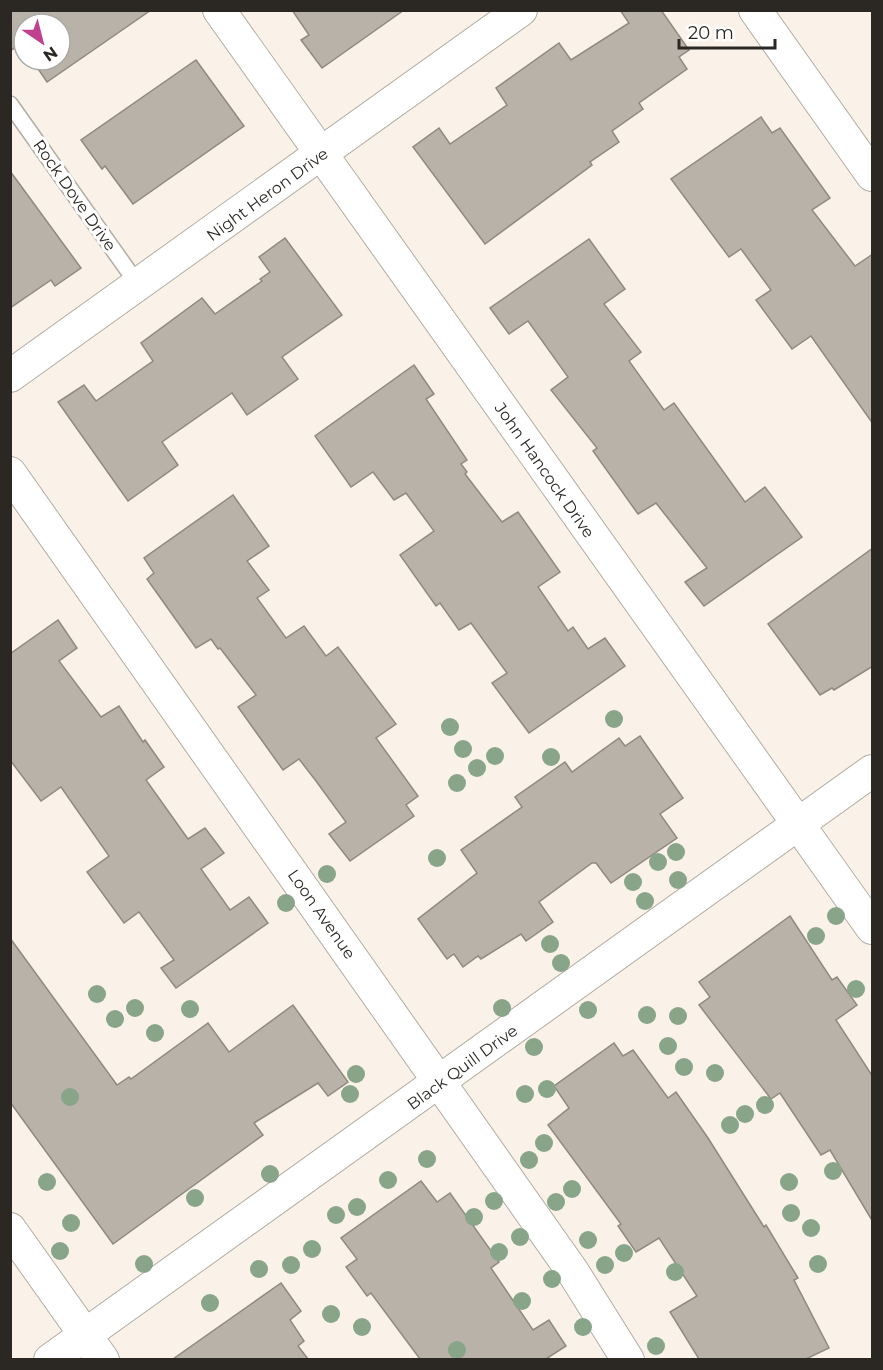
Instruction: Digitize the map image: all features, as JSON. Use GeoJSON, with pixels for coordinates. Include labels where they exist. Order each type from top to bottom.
{"type":"FeatureCollection","features":[{"type":"Feature","properties":{"kind":"street","name":"John Hancock Drive"},"geometry":{"type":"LineString","coordinates":[[219,10],[873,928]]}},
{"type":"Feature","properties":{"kind":"street"},"geometry":{"type":"LineString","coordinates":[[755,10],[873,175]]}},
{"type":"Feature","properties":{"kind":"street","name":"Night Heron Drive"},"geometry":{"type":"LineString","coordinates":[[10,376],[321,156],[504,16]]}},
{"type":"Feature","properties":{"kind":"street","name":"Loon Avenue"},"geometry":{"type":"LineString","coordinates":[[10,473],[573,1272],[628,1359]]}},
{"type":"Feature","properties":{"kind":"street","name":"Black Quill Drive"},"geometry":{"type":"LineString","coordinates":[[50,1359],[440,1083],[873,771]]}},
{"type":"Feature","properties":{"kind":"street"},"geometry":{"type":"LineString","coordinates":[[10,1229],[102,1359]]}},
{"type":"Feature","properties":{"kind":"lane","name":"Rock Dove Drive"},"geometry":{"type":"LineString","coordinates":[[11,106],[138,286]]}},
{"type":"Feature","properties":{"kind":"building"},"geometry":{"type":"Polygon","coordinates":[[[10,10],[151,10],[72,65],[72,12],[12,12],[12,50],[10,51],[10,10]]]}},
{"type":"Feature","properties":{"kind":"building"},"geometry":{"type":"Polygon","coordinates":[[[292,10],[404,10],[322,68],[301,40],[309,35],[292,10]]]}},
{"type":"Feature","properties":{"kind":"building"},"geometry":{"type":"Polygon","coordinates":[[[620,10],[661,10],[689,50],[679,57],[687,69],[639,103],[643,109],[612,131],[619,142],[590,162],[592,165],[485,244],[413,147],[439,128],[450,144],[507,105],[496,88],[559,43],[571,60],[629,23],[620,10]]]}},
{"type":"Feature","properties":{"kind":"building"},"geometry":{"type":"Polygon","coordinates":[[[196,60],[244,126],[133,204],[105,166],[102,169],[81,140],[196,60]]]}},
{"type":"Feature","properties":{"kind":"building"},"geometry":{"type":"Polygon","coordinates":[[[40,72],[61,72],[47,82],[40,72]]]}},
{"type":"Feature","properties":{"kind":"building"},"geometry":{"type":"Polygon","coordinates":[[[761,117],[772,133],[780,128],[830,198],[812,210],[855,266],[873,254],[873,424],[811,336],[792,349],[756,300],[771,290],[741,249],[729,257],[671,179],[761,117]]]}},
{"type":"Feature","properties":{"kind":"building"},"geometry":{"type":"Polygon","coordinates":[[[10,171],[81,268],[55,286],[51,280],[10,308],[10,171]]]}},
{"type":"Feature","properties":{"kind":"building"},"geometry":{"type":"Polygon","coordinates":[[[285,238],[342,315],[282,357],[298,379],[247,415],[232,393],[162,442],[178,465],[128,501],[58,402],[84,385],[96,401],[153,361],[141,343],[202,298],[215,314],[262,281],[260,279],[270,272],[259,257],[285,238]]]}},
{"type":"Feature","properties":{"kind":"building"},"geometry":{"type":"Polygon","coordinates":[[[589,239],[625,289],[604,304],[641,352],[629,361],[664,410],[674,403],[745,502],[765,487],[802,537],[704,606],[685,582],[707,568],[656,503],[638,514],[593,451],[597,448],[551,390],[568,377],[528,321],[509,334],[490,308],[589,239]]]}},
{"type":"Feature","properties":{"kind":"building"},"geometry":{"type":"Polygon","coordinates":[[[414,365],[434,394],[426,399],[467,460],[461,464],[467,472],[465,474],[502,522],[518,512],[560,572],[538,587],[568,631],[573,627],[588,649],[605,638],[625,666],[529,733],[492,683],[507,673],[471,623],[459,630],[440,603],[436,606],[400,555],[434,531],[406,493],[394,500],[373,472],[351,487],[315,436],[414,365]]]}},
{"type":"Feature","properties":{"kind":"building"},"geometry":{"type":"Polygon","coordinates":[[[233,495],[269,546],[247,561],[269,590],[257,598],[286,638],[304,626],[326,656],[338,647],[396,724],[376,738],[418,796],[406,805],[414,816],[350,861],[329,834],[346,822],[299,759],[283,770],[238,707],[256,695],[211,639],[196,648],[147,579],[154,573],[144,558],[233,495]]]}},
{"type":"Feature","properties":{"kind":"building"},"geometry":{"type":"Polygon","coordinates":[[[873,548],[873,666],[834,690],[832,688],[820,695],[768,624],[873,548]]]}},
{"type":"Feature","properties":{"kind":"building"},"geometry":{"type":"Polygon","coordinates":[[[58,620],[77,648],[59,661],[101,717],[119,706],[143,742],[145,740],[164,767],[146,780],[188,839],[205,828],[224,853],[201,869],[230,910],[249,897],[268,923],[176,988],[161,968],[174,960],[139,912],[124,923],[87,872],[109,856],[61,787],[41,801],[10,760],[10,654],[58,620]]]}},
{"type":"Feature","properties":{"kind":"building"},"geometry":{"type":"Polygon","coordinates":[[[640,736],[683,798],[660,814],[677,838],[611,883],[596,863],[592,863],[539,902],[553,922],[526,941],[521,934],[481,959],[478,956],[463,967],[454,954],[447,959],[418,919],[477,873],[461,850],[522,807],[515,797],[565,762],[572,772],[619,738],[625,746],[640,736]]]}},
{"type":"Feature","properties":{"kind":"building"},"geometry":{"type":"Polygon","coordinates":[[[790,916],[832,980],[837,977],[857,1005],[836,1020],[873,1077],[873,1222],[830,1150],[821,1155],[780,1093],[771,1099],[699,1005],[710,997],[699,982],[790,916]]]}},
{"type":"Feature","properties":{"kind":"building"},"geometry":{"type":"Polygon","coordinates":[[[10,938],[117,1085],[129,1077],[131,1079],[208,1023],[229,1052],[293,1005],[348,1082],[328,1096],[318,1083],[254,1123],[263,1135],[113,1244],[10,1102],[10,938]]]}},
{"type":"Feature","properties":{"kind":"building"},"geometry":{"type":"Polygon","coordinates":[[[614,1043],[623,1056],[633,1050],[668,1098],[676,1092],[764,1227],[766,1225],[798,1278],[794,1280],[829,1348],[806,1359],[699,1359],[670,1312],[697,1296],[659,1238],[636,1252],[618,1226],[621,1224],[548,1125],[569,1108],[554,1086],[614,1043]]]}},
{"type":"Feature","properties":{"kind":"building"},"geometry":{"type":"Polygon","coordinates":[[[421,1181],[437,1202],[450,1193],[499,1262],[491,1268],[533,1330],[549,1320],[566,1346],[546,1359],[420,1359],[371,1293],[367,1296],[346,1267],[357,1259],[341,1238],[421,1181]]]}},
{"type":"Feature","properties":{"kind":"building"},"geometry":{"type":"Polygon","coordinates":[[[281,1283],[301,1311],[290,1320],[304,1341],[298,1346],[308,1359],[173,1359],[281,1283]]]}}]}
